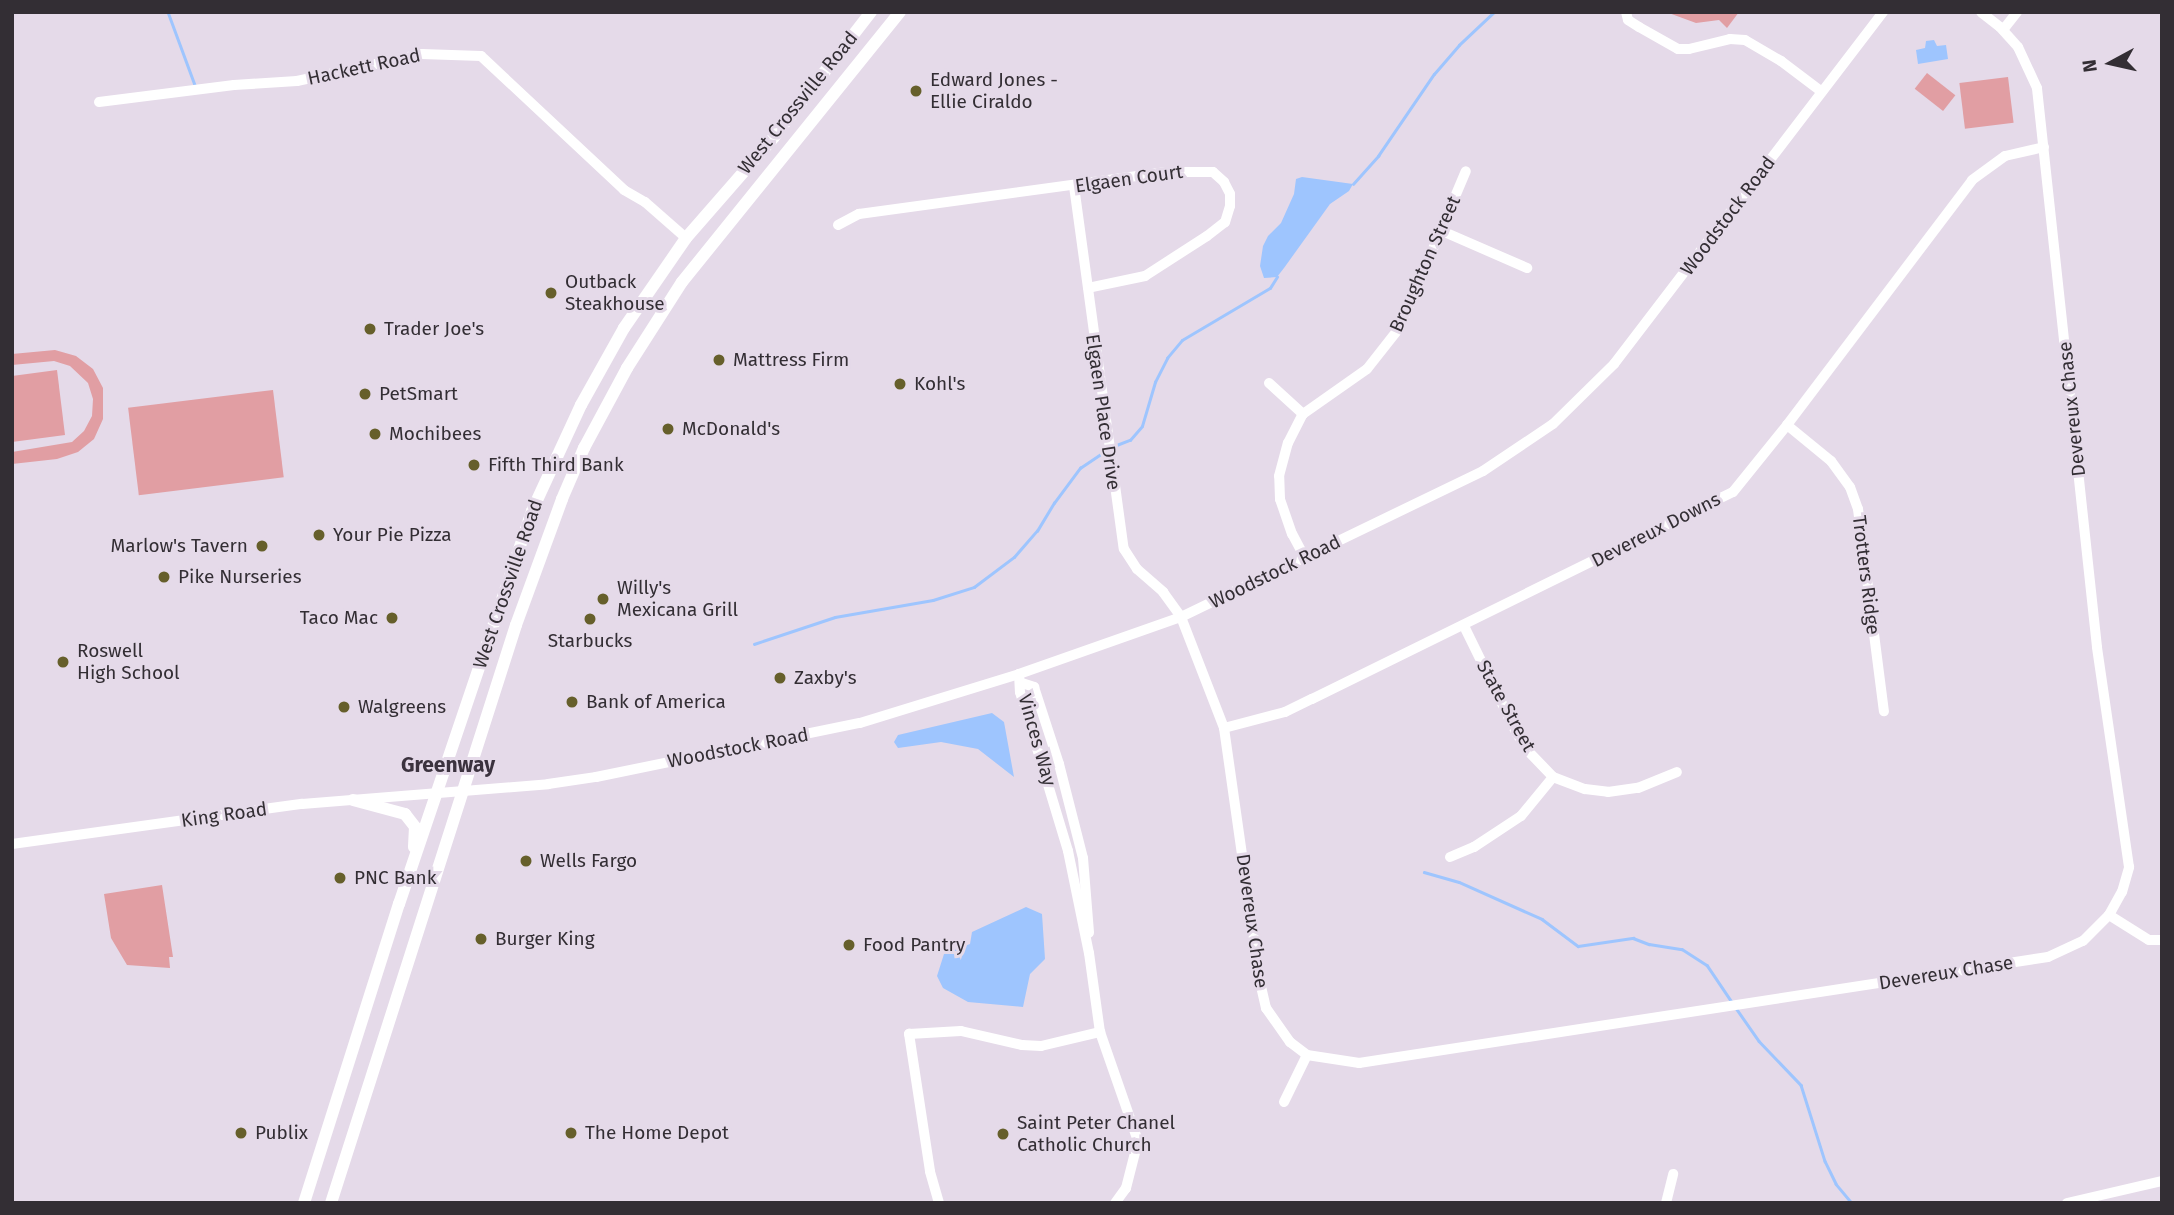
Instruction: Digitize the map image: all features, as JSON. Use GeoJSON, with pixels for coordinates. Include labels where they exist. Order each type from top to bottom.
{"type":"FeatureCollection","features":[{"type":"Feature","properties":{"kind":"main road","name":"West Crossville Road"},"geometry":{"type":"LineString","coordinates":[[437,793],[532,511],[581,405],[624,328],[686,238],[774,136],[871,12]]}},
{"type":"Feature","properties":{"kind":"main road","name":"West Crossville Road"},"geometry":{"type":"LineString","coordinates":[[464,790],[516,625],[562,499],[627,368],[682,282],[900,12]]}},
{"type":"Feature","properties":{"kind":"main road"},"geometry":{"type":"LineString","coordinates":[[331,1203],[464,790]]}},
{"type":"Feature","properties":{"kind":"main road"},"geometry":{"type":"LineString","coordinates":[[304,1203],[437,793]]}},
{"type":"Feature","properties":{"kind":"main road"},"geometry":{"type":"LineString","coordinates":[[353,800],[405,814],[415,827],[414,859]]}},
{"type":"Feature","properties":{"kind":"street"},"geometry":{"type":"LineString","coordinates":[[1626,12],[1628,20],[1678,49],[1730,39],[1745,40],[1781,61],[1822,92]]}},
{"type":"Feature","properties":{"kind":"street","name":"Woodstock Road"},"geometry":{"type":"LineString","coordinates":[[437,793],[596,777],[860,723],[1021,678],[1181,617],[1483,471],[1553,424],[1614,364],[1883,12]]}},
{"type":"Feature","properties":{"kind":"street","name":"Devereux Chase"},"geometry":{"type":"LineString","coordinates":[[1181,617],[1224,728],[1266,1008],[1290,1042],[1307,1055],[1359,1063],[2048,957],[2083,941],[2109,915],[2122,892],[2129,867],[2097,647],[2044,147],[2033,78],[2018,47],[1981,12]]}},
{"type":"Feature","properties":{"kind":"street"},"geometry":{"type":"LineString","coordinates":[[2003,30],[2017,12]]}},
{"type":"Feature","properties":{"kind":"street","name":"Hackett Road"},"geometry":{"type":"LineString","coordinates":[[99,102],[234,85],[297,81],[422,54],[475,54],[487,59],[503,73],[624,190],[645,202],[686,238]]}},
{"type":"Feature","properties":{"kind":"street","name":"Devereux Downs"},"geometry":{"type":"LineString","coordinates":[[1224,728],[1285,712],[1733,492],[1787,425],[1972,180],[2005,156],[2044,147]]}},
{"type":"Feature","properties":{"kind":"street","name":"Elgaen Court"},"geometry":{"type":"LineString","coordinates":[[838,225],[859,214],[1196,170],[1213,172],[1230,194],[1225,222],[1145,276],[1088,288]]}},
{"type":"Feature","properties":{"kind":"street","name":"Broughton Street"},"geometry":{"type":"LineString","coordinates":[[1305,558],[1292,534],[1280,499],[1279,476],[1288,443],[1303,414],[1367,369],[1381,356],[1400,327],[1443,231],[1466,171]]}},
{"type":"Feature","properties":{"kind":"street","name":"Elgaen Place Drive"},"geometry":{"type":"LineString","coordinates":[[1074,186],[1124,549],[1137,569],[1163,592],[1181,617]]}},
{"type":"Feature","properties":{"kind":"street"},"geometry":{"type":"LineString","coordinates":[[1443,231],[1527,268]]}},
{"type":"Feature","properties":{"kind":"street"},"geometry":{"type":"LineString","coordinates":[[1269,383],[1303,414]]}},
{"type":"Feature","properties":{"kind":"street","name":"Trotters Ridge"},"geometry":{"type":"LineString","coordinates":[[1787,425],[1831,461],[1850,487],[1858,509],[1884,711]]}},
{"type":"Feature","properties":{"kind":"street","name":"State Street"},"geometry":{"type":"LineString","coordinates":[[1464,626],[1517,734],[1529,752],[1553,777],[1585,789],[1608,792],[1638,788],[1677,772]]}},
{"type":"Feature","properties":{"kind":"street","name":"Vinces Way"},"geometry":{"type":"LineString","coordinates":[[1021,678],[1034,687],[1079,838],[1089,902],[1089,953],[1100,1032],[1138,1141],[1126,1188],[1115,1203]]}},
{"type":"Feature","properties":{"kind":"street"},"geometry":{"type":"LineString","coordinates":[[1450,857],[1474,847],[1521,816],[1553,777]]}},
{"type":"Feature","properties":{"kind":"street","name":"King Road"},"geometry":{"type":"LineString","coordinates":[[12,844],[353,800],[437,793]]}},
{"type":"Feature","properties":{"kind":"street"},"geometry":{"type":"LineString","coordinates":[[2109,915],[2149,940],[2162,940]]}},
{"type":"Feature","properties":{"kind":"street"},"geometry":{"type":"LineString","coordinates":[[939,1203],[930,1171],[909,1034],[961,1031],[1022,1045],[1041,1046],[1100,1032]]}},
{"type":"Feature","properties":{"kind":"street"},"geometry":{"type":"LineString","coordinates":[[1284,1102],[1307,1055]]}},
{"type":"Feature","properties":{"kind":"street"},"geometry":{"type":"LineString","coordinates":[[1665,1203],[1673,1174]]}},
{"type":"Feature","properties":{"kind":"street"},"geometry":{"type":"LineString","coordinates":[[2067,1203],[2162,1181]]}},
{"type":"Feature","properties":{"kind":"shaded area"},"geometry":{"type":"Polygon","coordinates":[[[1666,12],[1739,12],[1727,28],[1719,20],[1696,23],[1666,12]]]}},
{"type":"Feature","properties":{"kind":"shaded area"},"geometry":{"type":"Polygon","coordinates":[[[1927,73],[1955,95],[1943,111],[1915,89],[1927,73]]]}},
{"type":"Feature","properties":{"kind":"shaded area"},"geometry":{"type":"Polygon","coordinates":[[[2008,77],[2014,123],[1965,129],[1959,83],[2008,77]]]}},
{"type":"Feature","properties":{"kind":"shaded area"},"geometry":{"type":"Polygon","coordinates":[[[55,350],[76,356],[93,369],[103,388],[103,419],[94,439],[78,452],[57,459],[12,464],[12,452],[72,442],[84,431],[92,416],[93,399],[88,383],[70,366],[54,361],[12,365],[12,354],[55,350]]]}},
{"type":"Feature","properties":{"kind":"shaded area"},"geometry":{"type":"Polygon","coordinates":[[[57,370],[65,435],[12,442],[12,376],[57,370]]]}},
{"type":"Feature","properties":{"kind":"shaded area"},"geometry":{"type":"Polygon","coordinates":[[[273,390],[284,477],[139,495],[128,408],[273,390]]]}},
{"type":"Feature","properties":{"kind":"shaded area"},"geometry":{"type":"Polygon","coordinates":[[[162,885],[173,957],[169,957],[170,968],[127,965],[111,938],[104,894],[162,885]]]}},
{"type":"Feature","properties":{"kind":"water"},"geometry":{"type":"Polygon","coordinates":[[[1934,40],[1937,46],[1946,45],[1948,59],[1918,64],[1916,50],[1925,48],[1926,41],[1934,40]]]}},
{"type":"Feature","properties":{"kind":"water"},"geometry":{"type":"Polygon","coordinates":[[[1302,177],[1353,184],[1349,191],[1330,204],[1277,277],[1264,278],[1260,266],[1263,246],[1268,236],[1281,223],[1294,194],[1296,179],[1302,177]]]}},
{"type":"Feature","properties":{"kind":"water"},"geometry":{"type":"Polygon","coordinates":[[[992,713],[1004,722],[1014,777],[978,749],[941,742],[898,748],[894,742],[898,735],[992,713]]]}},
{"type":"Feature","properties":{"kind":"water"},"geometry":{"type":"Polygon","coordinates":[[[1026,907],[1042,914],[1045,959],[1030,974],[1023,1007],[968,1002],[943,988],[937,976],[944,954],[970,944],[972,932],[1026,907]]]}},
{"type":"Feature","properties":{"kind":"waterway"},"geometry":{"type":"LineString","coordinates":[[168,12],[195,85]]}},
{"type":"Feature","properties":{"kind":"waterway"},"geometry":{"type":"LineString","coordinates":[[1353,184],[1378,156],[1434,74],[1459,45],[1494,12]]}},
{"type":"Feature","properties":{"kind":"waterway"},"geometry":{"type":"LineString","coordinates":[[1114,446],[1130,440],[1142,426],[1155,382],[1167,358],[1182,340],[1270,288],[1277,277]]}},
{"type":"Feature","properties":{"kind":"waterway"},"geometry":{"type":"LineString","coordinates":[[754,644],[835,617],[933,600],[974,587],[1014,557],[1037,531],[1080,468],[1108,449]]}},
{"type":"Feature","properties":{"kind":"waterway"},"geometry":{"type":"LineString","coordinates":[[1424,872],[1459,882],[1542,919],[1578,946],[1633,938],[1649,944],[1682,949],[1707,965],[1732,1002]]}},
{"type":"Feature","properties":{"kind":"waterway"},"geometry":{"type":"LineString","coordinates":[[1736,1008],[1759,1041],[1801,1085],[1825,1161],[1836,1184],[1852,1203]]}},
{"type":"Feature","properties":{"kind":"place","name":"Edward Jones - Ellie Ciraldo"},"geometry":{"type":"Point","coordinates":[916,91]}},
{"type":"Feature","properties":{"kind":"place","name":"Outback Steakhouse"},"geometry":{"type":"Point","coordinates":[551,293]}},
{"type":"Feature","properties":{"kind":"place","name":"Trader Joe's"},"geometry":{"type":"Point","coordinates":[370,329]}},
{"type":"Feature","properties":{"kind":"place","name":"Mattress Firm"},"geometry":{"type":"Point","coordinates":[719,360]}},
{"type":"Feature","properties":{"kind":"place","name":"Kohl's"},"geometry":{"type":"Point","coordinates":[900,384]}},
{"type":"Feature","properties":{"kind":"place","name":"PetSmart"},"geometry":{"type":"Point","coordinates":[365,394]}},
{"type":"Feature","properties":{"kind":"place","name":"McDonald's"},"geometry":{"type":"Point","coordinates":[668,429]}},
{"type":"Feature","properties":{"kind":"place","name":"Mochibees"},"geometry":{"type":"Point","coordinates":[375,434]}},
{"type":"Feature","properties":{"kind":"place","name":"Fifth Third Bank"},"geometry":{"type":"Point","coordinates":[474,465]}},
{"type":"Feature","properties":{"kind":"place","name":"Your Pie Pizza"},"geometry":{"type":"Point","coordinates":[319,535]}},
{"type":"Feature","properties":{"kind":"place","name":"Marlow's Tavern"},"geometry":{"type":"Point","coordinates":[262,546]}},
{"type":"Feature","properties":{"kind":"place","name":"Pike Nurseries"},"geometry":{"type":"Point","coordinates":[164,577]}},
{"type":"Feature","properties":{"kind":"place","name":"Willy's Mexicana Grill"},"geometry":{"type":"Point","coordinates":[603,599]}},
{"type":"Feature","properties":{"kind":"place","name":"Taco Mac"},"geometry":{"type":"Point","coordinates":[392,618]}},
{"type":"Feature","properties":{"kind":"place","name":"Starbucks"},"geometry":{"type":"Point","coordinates":[590,619]}},
{"type":"Feature","properties":{"kind":"place","name":"Roswell High School"},"geometry":{"type":"Point","coordinates":[63,662]}},
{"type":"Feature","properties":{"kind":"place","name":"Zaxby's"},"geometry":{"type":"Point","coordinates":[780,678]}},
{"type":"Feature","properties":{"kind":"place","name":"Bank of America"},"geometry":{"type":"Point","coordinates":[572,702]}},
{"type":"Feature","properties":{"kind":"place","name":"Walgreens"},"geometry":{"type":"Point","coordinates":[344,707]}},
{"type":"Feature","properties":{"kind":"place","name":"Wells Fargo"},"geometry":{"type":"Point","coordinates":[526,861]}},
{"type":"Feature","properties":{"kind":"place","name":"PNC Bank"},"geometry":{"type":"Point","coordinates":[340,878]}},
{"type":"Feature","properties":{"kind":"place","name":"Burger King"},"geometry":{"type":"Point","coordinates":[481,939]}},
{"type":"Feature","properties":{"kind":"place","name":"Food Pantry"},"geometry":{"type":"Point","coordinates":[849,945]}},
{"type":"Feature","properties":{"kind":"place","name":"Publix"},"geometry":{"type":"Point","coordinates":[241,1133]}},
{"type":"Feature","properties":{"kind":"place","name":"The Home Depot"},"geometry":{"type":"Point","coordinates":[571,1133]}},
{"type":"Feature","properties":{"kind":"place","name":"Saint Peter Chanel Catholic Church"},"geometry":{"type":"Point","coordinates":[1003,1134]}},
{"type":"Feature","properties":{"kind":"district","name":"Greenway"},"geometry":{"type":"Point","coordinates":[448,765]}}]}
